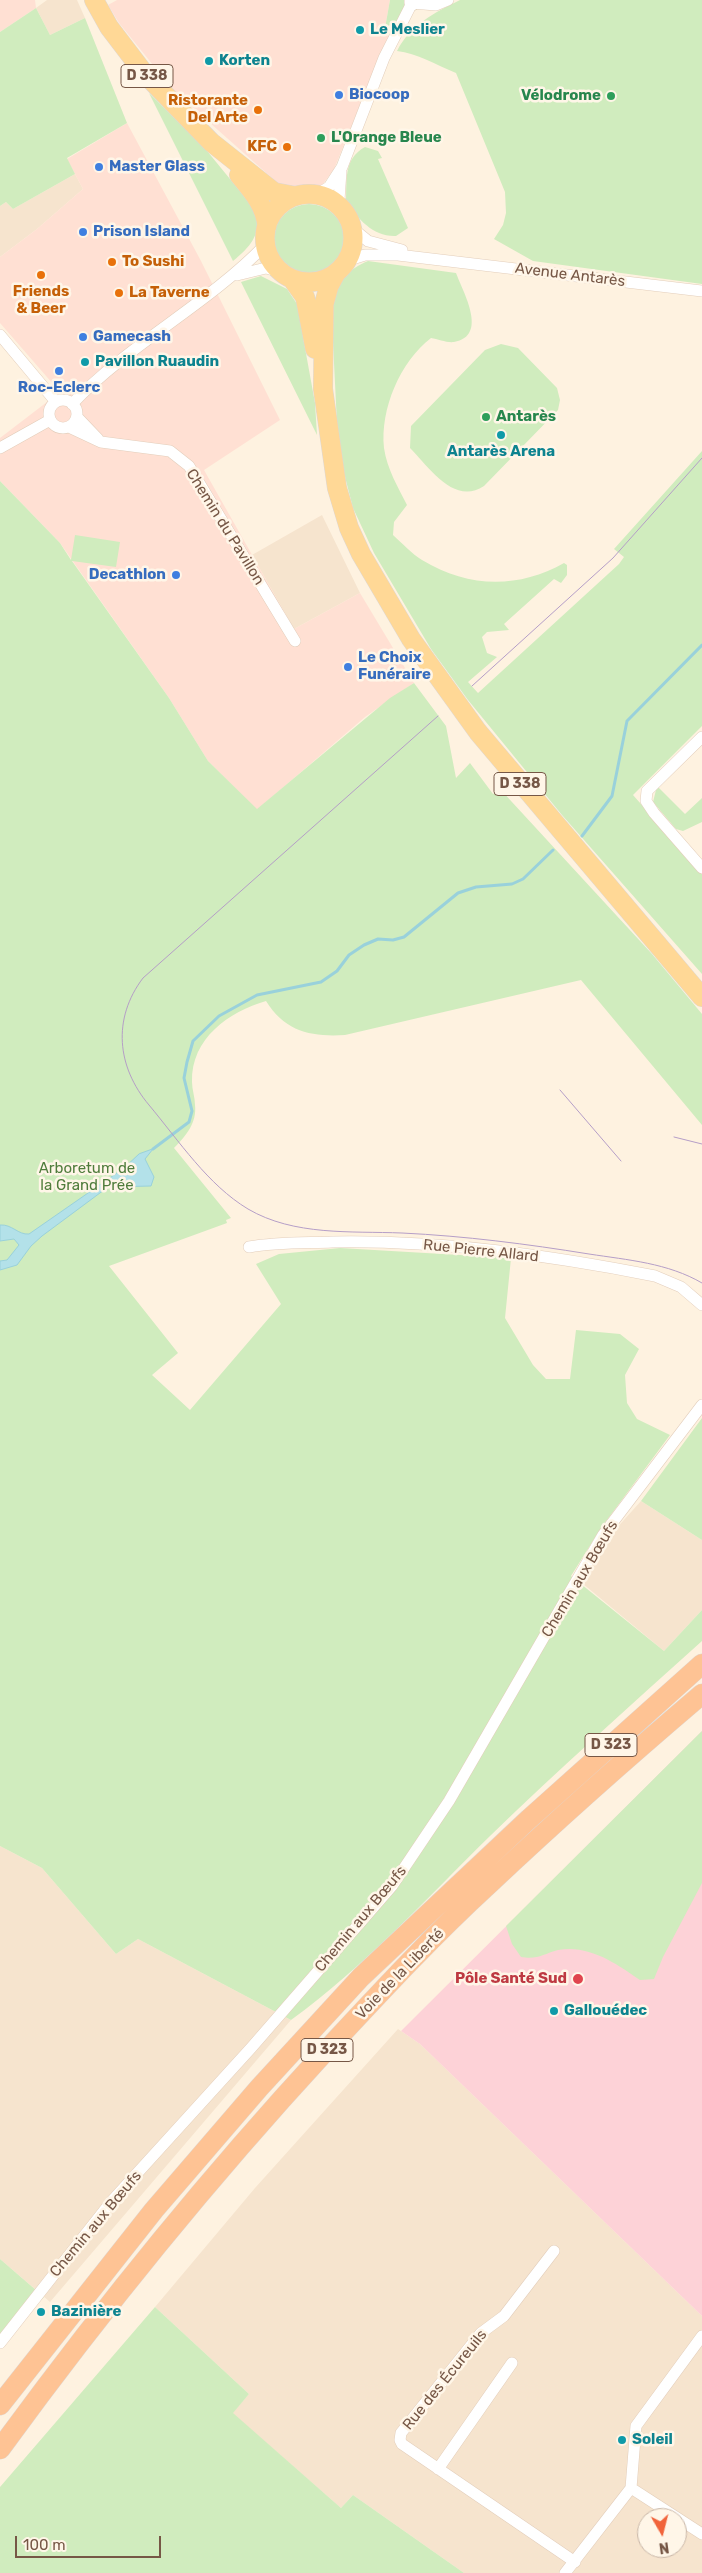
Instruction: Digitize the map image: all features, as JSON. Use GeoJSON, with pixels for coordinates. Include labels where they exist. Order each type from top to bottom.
{"type":"FeatureCollection","features":[{"type":"Feature","properties":{"kind":"highway","name":"Voie de la Liberté"},"geometry":{"type":"LineString","coordinates":[[0,2405],[154,2210],[259,2088],[361,1977],[529,1819],[699,1664]]}},
{"type":"Feature","properties":{"kind":"highway","name":"Voie de la Liberté"},"geometry":{"type":"LineString","coordinates":[[0,2449],[164,2236],[271,2111],[372,2001],[487,1885],[600,1780],[702,1694]]}},
{"type":"Feature","properties":{"kind":"main road","name":"D 338"},"geometry":{"type":"LineString","coordinates":[[94,0],[109,27],[144,73],[211,142],[258,199],[265,212],[267,226]]}},
{"type":"Feature","properties":{"kind":"main road","name":"D 338"},"geometry":{"type":"LineString","coordinates":[[211,142],[274,192],[295,196]]}},
{"type":"Feature","properties":{"kind":"main road"},"geometry":{"type":"LineString","coordinates":[[316,195],[330,200],[342,210],[352,228],[352,246],[341,267],[314,282],[286,276],[270,260],[265,244],[267,226],[278,207],[295,196],[316,195]]}},
{"type":"Feature","properties":{"kind":"main road","name":"D 338"},"geometry":{"type":"LineString","coordinates":[[323,389],[324,304],[329,286],[341,267]]}},
{"type":"Feature","properties":{"kind":"main road","name":"D 338"},"geometry":{"type":"LineString","coordinates":[[286,276],[301,290],[307,305],[323,389],[334,474],[345,516],[361,554],[396,616],[438,679],[478,732],[702,997]]}},
{"type":"Feature","properties":{"kind":"street"},"geometry":{"type":"LineString","coordinates":[[316,195],[329,187],[342,167],[384,58],[412,2],[436,5],[448,0]]}},
{"type":"Feature","properties":{"kind":"street"},"geometry":{"type":"LineString","coordinates":[[342,167],[339,200],[342,210]]}},
{"type":"Feature","properties":{"kind":"street","name":"Avenue Antarès"},"geometry":{"type":"LineString","coordinates":[[352,228],[368,241],[438,258]]}},
{"type":"Feature","properties":{"kind":"street"},"geometry":{"type":"LineString","coordinates":[[72,404],[117,363],[230,277],[265,244]]}},
{"type":"Feature","properties":{"kind":"street","name":"Avenue Antarès"},"geometry":{"type":"LineString","coordinates":[[341,267],[376,254],[438,258],[702,292]]}},
{"type":"Feature","properties":{"kind":"street"},"geometry":{"type":"LineString","coordinates":[[230,277],[253,269],[266,268],[286,276]]}},
{"type":"Feature","properties":{"kind":"street"},"geometry":{"type":"LineString","coordinates":[[0,335],[56,402]]}},
{"type":"Feature","properties":{"kind":"street"},"geometry":{"type":"LineString","coordinates":[[77,417],[69,427],[59,428],[50,420],[49,410],[56,402],[63,400],[72,404],[76,409],[77,417],[101,442]]}},
{"type":"Feature","properties":{"kind":"street"},"geometry":{"type":"LineString","coordinates":[[0,448],[50,420]]}},
{"type":"Feature","properties":{"kind":"street","name":"Chemin du Pavillon"},"geometry":{"type":"LineString","coordinates":[[69,427],[101,442],[170,452],[189,466],[295,641]]}},
{"type":"Feature","properties":{"kind":"street"},"geometry":{"type":"LineString","coordinates":[[702,736],[647,791],[646,801],[654,813],[702,868]]}},
{"type":"Feature","properties":{"kind":"street","name":"Rue Pierre Allard"},"geometry":{"type":"LineString","coordinates":[[249,1247],[265,1244],[362,1242],[485,1248],[655,1276],[681,1287],[702,1305]]}},
{"type":"Feature","properties":{"kind":"street","name":"Chemin aux Bœufs"},"geometry":{"type":"LineString","coordinates":[[0,2342],[112,2202],[251,2048],[392,1886],[449,1801],[603,1535],[702,1405]]}},
{"type":"Feature","properties":{"kind":"street","name":"Rue des Écureuils"},"geometry":{"type":"LineString","coordinates":[[554,2251],[504,2316],[481,2333],[401,2433],[400,2440],[402,2444],[574,2562]]}},
{"type":"Feature","properties":{"kind":"street"},"geometry":{"type":"LineString","coordinates":[[565,2573],[632,2488],[636,2426],[702,2336]]}},
{"type":"Feature","properties":{"kind":"street"},"geometry":{"type":"LineString","coordinates":[[438,2469],[512,2363]]}},
{"type":"Feature","properties":{"kind":"street"},"geometry":{"type":"LineString","coordinates":[[632,2488],[702,2534]]}},
{"type":"Feature","properties":{"kind":"shaded area"},"geometry":{"type":"Polygon","coordinates":[[[0,0],[35,0],[36,8],[0,32],[0,0]]]}},
{"type":"Feature","properties":{"kind":"shaded area"},"geometry":{"type":"Polygon","coordinates":[[[47,0],[77,0],[85,18],[50,35],[36,8],[47,0]]]}},
{"type":"Feature","properties":{"kind":"shaded area"},"geometry":{"type":"Polygon","coordinates":[[[117,0],[390,0],[385,28],[388,37],[334,169],[323,184],[317,187],[296,190],[281,186],[174,91],[119,23],[108,5],[117,0]]]}},
{"type":"Feature","properties":{"kind":"shaded area"},"geometry":{"type":"Polygon","coordinates":[[[127,123],[201,261],[280,420],[204,470],[294,629],[360,593],[414,683],[365,717],[257,810],[208,761],[169,698],[60,543],[0,481],[0,438],[60,392],[0,323],[0,257],[37,229],[83,189],[67,159],[127,123]]]}},
{"type":"Feature","properties":{"kind":"shaded area"},"geometry":{"type":"Polygon","coordinates":[[[75,174],[83,189],[37,229],[0,257],[0,206],[6,202],[13,209],[75,174]]]}},
{"type":"Feature","properties":{"kind":"shaded area"},"geometry":{"type":"Polygon","coordinates":[[[322,515],[360,593],[294,629],[252,555],[322,515]]]}},
{"type":"Feature","properties":{"kind":"shaded area"},"geometry":{"type":"Polygon","coordinates":[[[641,1501],[702,1540],[702,1610],[664,1651],[582,1583],[605,1541],[641,1501]]]}},
{"type":"Feature","properties":{"kind":"shaded area","name":"Pôle Santé Sud"},"geometry":{"type":"Polygon","coordinates":[[[702,1731],[702,2316],[420,2044],[401,2031],[702,1731]]]}},
{"type":"Feature","properties":{"kind":"shaded area"},"geometry":{"type":"Polygon","coordinates":[[[0,1846],[42,1868],[116,1954],[138,1939],[291,2020],[50,2302],[0,2259],[0,1846]]]}},
{"type":"Feature","properties":{"kind":"shaded area"},"geometry":{"type":"Polygon","coordinates":[[[398,2029],[420,2044],[702,2316],[702,2573],[464,2573],[353,2495],[341,2508],[232,2413],[249,2394],[155,2307],[255,2188],[398,2029]]]}},
{"type":"Feature","properties":{"kind":"green space"},"geometry":{"type":"Polygon","coordinates":[[[390,0],[433,0],[385,28],[390,0]]]}},
{"type":"Feature","properties":{"kind":"green space","name":"Vélodrome"},"geometry":{"type":"Polygon","coordinates":[[[460,0],[702,0],[702,284],[533,261],[494,239],[503,225],[506,213],[505,192],[456,73],[419,57],[397,51],[402,42],[416,27],[432,15],[460,0]]]}},
{"type":"Feature","properties":{"kind":"green space"},"geometry":{"type":"Polygon","coordinates":[[[36,8],[50,35],[85,18],[127,123],[67,158],[75,174],[13,209],[6,202],[0,206],[0,32],[36,8]]]}},
{"type":"Feature","properties":{"kind":"green space"},"geometry":{"type":"Polygon","coordinates":[[[149,93],[203,146],[257,212],[256,234],[244,251],[233,261],[149,93]]]}},
{"type":"Feature","properties":{"kind":"green space"},"geometry":{"type":"Polygon","coordinates":[[[365,147],[378,151],[382,158],[378,159],[408,228],[396,236],[380,234],[367,226],[346,203],[350,164],[358,152],[365,147]]]}},
{"type":"Feature","properties":{"kind":"green space"},"geometry":{"type":"Polygon","coordinates":[[[309,204],[322,207],[334,214],[341,226],[344,239],[341,252],[334,264],[322,271],[309,274],[296,271],[284,264],[277,252],[274,239],[277,226],[284,214],[296,207],[309,204]]]}},
{"type":"Feature","properties":{"kind":"green space"},"geometry":{"type":"Polygon","coordinates":[[[368,261],[456,273],[471,312],[472,323],[470,331],[464,338],[451,342],[431,338],[410,360],[394,387],[385,418],[384,448],[390,471],[407,505],[394,522],[393,535],[422,560],[457,576],[475,580],[511,581],[547,571],[564,563],[567,565],[567,575],[561,583],[554,579],[504,624],[509,630],[487,632],[482,637],[487,653],[497,657],[468,682],[478,693],[619,564],[624,557],[614,549],[702,451],[702,726],[633,795],[702,873],[702,974],[562,815],[468,700],[431,649],[374,553],[353,508],[343,469],[337,424],[331,302],[339,282],[349,272],[368,261]]]}},
{"type":"Feature","properties":{"kind":"green space"},"geometry":{"type":"Polygon","coordinates":[[[261,276],[287,289],[297,304],[315,403],[317,435],[241,282],[261,276]]]}},
{"type":"Feature","properties":{"kind":"green space","name":"Antarès"},"geometry":{"type":"Polygon","coordinates":[[[501,344],[518,348],[557,388],[560,400],[558,410],[484,486],[473,491],[462,491],[452,488],[434,474],[410,448],[411,426],[485,350],[501,344]]]}},
{"type":"Feature","properties":{"kind":"green space","name":"Arboretum de la Grand Prée"},"geometry":{"type":"Polygon","coordinates":[[[0,481],[60,543],[71,560],[75,535],[120,542],[116,567],[72,561],[169,698],[208,761],[257,809],[390,698],[414,683],[446,726],[456,778],[470,763],[493,794],[500,789],[652,954],[702,1014],[702,1125],[581,980],[345,1035],[321,1035],[300,1030],[282,1020],[266,1001],[252,1006],[226,1020],[215,1029],[205,1040],[198,1052],[193,1066],[192,1082],[195,1102],[194,1118],[186,1134],[174,1148],[231,1218],[226,1220],[227,1223],[109,1266],[178,1353],[152,1375],[190,1410],[281,1304],[256,1264],[279,1254],[340,1248],[511,1258],[505,1318],[533,1365],[546,1379],[570,1379],[576,1330],[620,1334],[639,1349],[625,1375],[627,1403],[637,1419],[670,1435],[601,1528],[571,1576],[664,1651],[702,1610],[702,1641],[516,1811],[369,1955],[344,1978],[291,2020],[138,1939],[116,1954],[42,1868],[0,1846],[0,481]]]}},
{"type":"Feature","properties":{"kind":"green space"},"geometry":{"type":"Polygon","coordinates":[[[657,786],[685,814],[702,798],[702,822],[683,831],[676,829],[653,802],[657,786]]]}},
{"type":"Feature","properties":{"kind":"green space"},"geometry":{"type":"Polygon","coordinates":[[[702,1418],[702,1540],[641,1501],[702,1418]]]}},
{"type":"Feature","properties":{"kind":"green space"},"geometry":{"type":"Polygon","coordinates":[[[702,1731],[702,1883],[663,1957],[654,1979],[640,1980],[612,1962],[581,1950],[558,1950],[536,1957],[521,1957],[512,1944],[506,1926],[702,1731]]]}},
{"type":"Feature","properties":{"kind":"green space"},"geometry":{"type":"Polygon","coordinates":[[[0,2259],[44,2297],[0,2345],[0,2259]]]}},
{"type":"Feature","properties":{"kind":"green space"},"geometry":{"type":"Polygon","coordinates":[[[155,2307],[249,2394],[233,2413],[341,2508],[353,2495],[464,2573],[0,2573],[0,2487],[155,2307]]]}},
{"type":"Feature","properties":{"kind":"water"},"geometry":{"type":"Polygon","coordinates":[[[153,1149],[145,1159],[154,1177],[151,1186],[108,1187],[42,1236],[31,1246],[17,1265],[0,1270],[0,1261],[7,1260],[19,1245],[14,1239],[0,1241],[0,1225],[29,1234],[124,1168],[139,1154],[153,1149]]]}},
{"type":"Feature","properties":{"kind":"waterway"},"geometry":{"type":"LineString","coordinates":[[582,836],[612,796],[627,721],[702,645]]}},
{"type":"Feature","properties":{"kind":"waterway"},"geometry":{"type":"LineString","coordinates":[[153,1149],[189,1122],[192,1111],[184,1078],[187,1062],[193,1041],[219,1016],[257,995],[321,982],[337,971],[349,955],[364,945],[378,939],[393,940],[404,937],[458,893],[476,887],[512,884],[523,879],[553,850]]}},
{"type":"Feature","properties":{"kind":"tram line"},"geometry":{"type":"LineString","coordinates":[[472,686],[613,558],[702,458]]}},
{"type":"Feature","properties":{"kind":"tram line"},"geometry":{"type":"LineString","coordinates":[[438,716],[143,978],[126,1010],[123,1026],[122,1043],[130,1075],[149,1105],[207,1175],[233,1199],[266,1218],[303,1228],[343,1232],[449,1236],[566,1250],[662,1267],[689,1276],[702,1283]]}},
{"type":"Feature","properties":{"kind":"tram line"},"geometry":{"type":"LineString","coordinates":[[560,1090],[621,1161]]}},
{"type":"Feature","properties":{"kind":"tram line"},"geometry":{"type":"LineString","coordinates":[[674,1137],[702,1144]]}},
{"type":"Feature","properties":{"kind":"place","name":"Le Meslier"},"geometry":{"type":"Point","coordinates":[360,30]}},
{"type":"Feature","properties":{"kind":"place","name":"Korten"},"geometry":{"type":"Point","coordinates":[209,61]}},
{"type":"Feature","properties":{"kind":"place","name":"Biocoop"},"geometry":{"type":"Point","coordinates":[339,95]}},
{"type":"Feature","properties":{"kind":"place","name":"Vélodrome"},"geometry":{"type":"Point","coordinates":[611,96]}},
{"type":"Feature","properties":{"kind":"place","name":"Ristorante Del Arte"},"geometry":{"type":"Point","coordinates":[258,110]}},
{"type":"Feature","properties":{"kind":"place","name":"L'Orange Bleue"},"geometry":{"type":"Point","coordinates":[321,138]}},
{"type":"Feature","properties":{"kind":"place","name":"KFC"},"geometry":{"type":"Point","coordinates":[287,147]}},
{"type":"Feature","properties":{"kind":"place","name":"Master Glass"},"geometry":{"type":"Point","coordinates":[99,167]}},
{"type":"Feature","properties":{"kind":"place","name":"Prison Island"},"geometry":{"type":"Point","coordinates":[83,232]}},
{"type":"Feature","properties":{"kind":"place","name":"To Sushi"},"geometry":{"type":"Point","coordinates":[112,262]}},
{"type":"Feature","properties":{"kind":"place","name":"Friends & Beer"},"geometry":{"type":"Point","coordinates":[41,275]}},
{"type":"Feature","properties":{"kind":"place","name":"La Taverne"},"geometry":{"type":"Point","coordinates":[119,293]}},
{"type":"Feature","properties":{"kind":"place","name":"Gamecash"},"geometry":{"type":"Point","coordinates":[83,337]}},
{"type":"Feature","properties":{"kind":"place","name":"Pavillon Ruaudin"},"geometry":{"type":"Point","coordinates":[85,362]}},
{"type":"Feature","properties":{"kind":"place","name":"Roc-Eclerc"},"geometry":{"type":"Point","coordinates":[59,371]}},
{"type":"Feature","properties":{"kind":"place","name":"Antarès"},"geometry":{"type":"Point","coordinates":[486,417]}},
{"type":"Feature","properties":{"kind":"place","name":"Antarès Arena"},"geometry":{"type":"Point","coordinates":[501,435]}},
{"type":"Feature","properties":{"kind":"place","name":"Decathlon"},"geometry":{"type":"Point","coordinates":[176,575]}},
{"type":"Feature","properties":{"kind":"place","name":"Le Choix Funéraire"},"geometry":{"type":"Point","coordinates":[348,667]}},
{"type":"Feature","properties":{"kind":"place","name":"Pôle Santé Sud"},"geometry":{"type":"Point","coordinates":[578,1979]}},
{"type":"Feature","properties":{"kind":"place","name":"Gallouédec"},"geometry":{"type":"Point","coordinates":[554,2011]}},
{"type":"Feature","properties":{"kind":"place","name":"Bazinière"},"geometry":{"type":"Point","coordinates":[41,2312]}},
{"type":"Feature","properties":{"kind":"place","name":"Soleil"},"geometry":{"type":"Point","coordinates":[622,2440]}}]}
